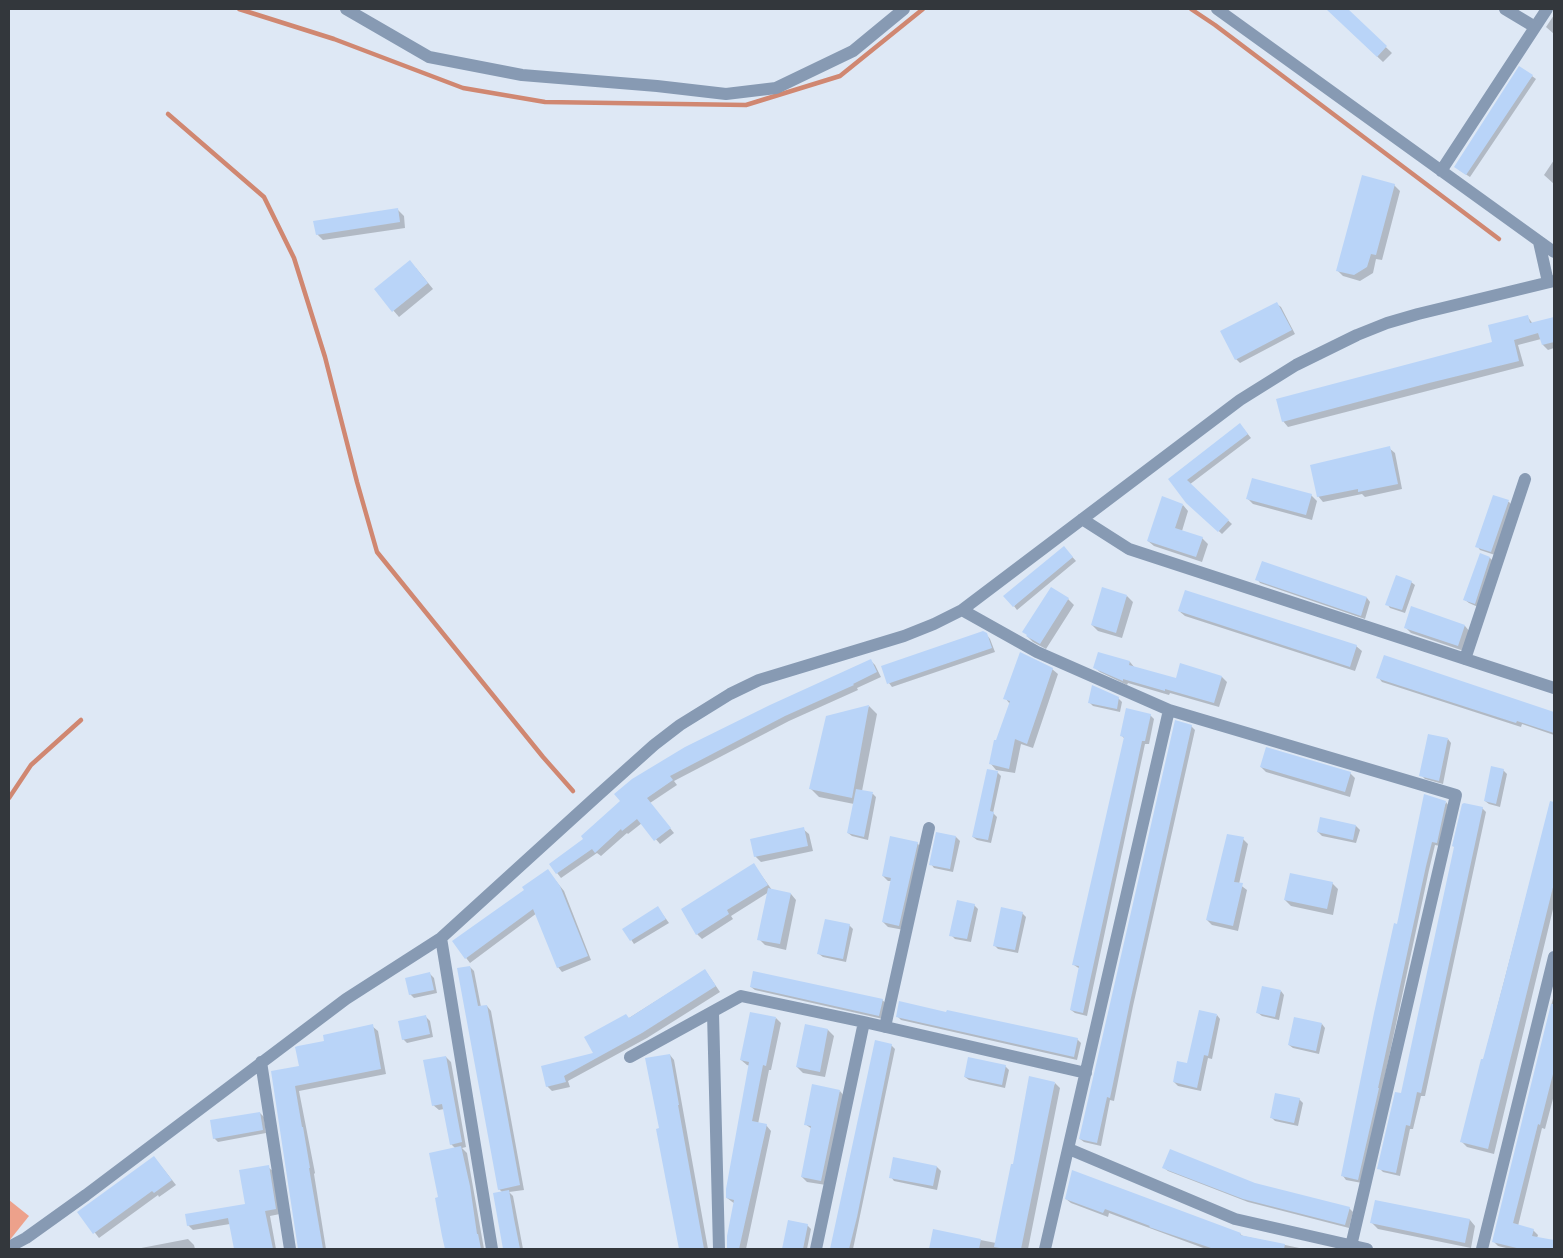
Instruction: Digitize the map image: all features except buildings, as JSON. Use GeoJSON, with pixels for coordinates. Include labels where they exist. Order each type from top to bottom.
{"type":"FeatureCollection","features":[{"type":"Feature","properties":{"kind":"street"},"geometry":{"type":"LineString","coordinates":[[346,9],[429,58],[522,75],[657,86],[726,94],[776,88],[854,51],[904,9]]}},
{"type":"Feature","properties":{"kind":"street"},"geometry":{"type":"LineString","coordinates":[[1217,9],[1554,252]]}},
{"type":"Feature","properties":{"kind":"street"},"geometry":{"type":"LineString","coordinates":[[1505,9],[1535,27]]}},
{"type":"Feature","properties":{"kind":"street"},"geometry":{"type":"LineString","coordinates":[[1441,171],[1547,9]]}},
{"type":"Feature","properties":{"kind":"street"},"geometry":{"type":"LineString","coordinates":[[9,1247],[26,1238],[78,1201],[346,999],[441,938],[654,745],[705,708],[759,680],[904,636],[962,610],[1240,400],[1296,365],[1372,329],[1403,318],[1551,282],[1539,242]]}},
{"type":"Feature","properties":{"kind":"street"},"geometry":{"type":"LineString","coordinates":[[1466,659],[1525,479]]}},
{"type":"Feature","properties":{"kind":"street"},"geometry":{"type":"LineString","coordinates":[[1082,519],[1129,549],[1554,688]]}},
{"type":"Feature","properties":{"kind":"street"},"geometry":{"type":"LineString","coordinates":[[962,610],[1037,652],[1169,710],[1456,795],[1352,1246]]}},
{"type":"Feature","properties":{"kind":"street"},"geometry":{"type":"LineString","coordinates":[[1045,1249],[1169,710]]}},
{"type":"Feature","properties":{"kind":"street"},"geometry":{"type":"LineString","coordinates":[[885,1027],[929,828]]}},
{"type":"Feature","properties":{"kind":"street"},"geometry":{"type":"LineString","coordinates":[[441,938],[492,1249]]}},
{"type":"Feature","properties":{"kind":"street"},"geometry":{"type":"LineString","coordinates":[[1482,1249],[1554,957]]}},
{"type":"Feature","properties":{"kind":"street"},"geometry":{"type":"LineString","coordinates":[[630,1057],[741,996],[1086,1073]]}},
{"type":"Feature","properties":{"kind":"street"},"geometry":{"type":"LineString","coordinates":[[712,1013],[720,1249]]}},
{"type":"Feature","properties":{"kind":"street"},"geometry":{"type":"LineString","coordinates":[[816,1249],[864,1022]]}},
{"type":"Feature","properties":{"kind":"street"},"geometry":{"type":"LineString","coordinates":[[261,1062],[290,1249]]}},
{"type":"Feature","properties":{"kind":"street"},"geometry":{"type":"LineString","coordinates":[[1069,1148],[1235,1219],[1367,1249]]}},
{"type":"Feature","properties":{"kind":"shaded area"},"geometry":{"type":"Polygon","coordinates":[[[9,1200],[29,1216],[9,1241],[9,1200]]]}},
{"type":"Feature","properties":{"kind":"waterway"},"geometry":{"type":"LineString","coordinates":[[239,9],[334,39],[463,88],[545,102],[746,105],[840,76],[923,9]]}},
{"type":"Feature","properties":{"kind":"waterway"},"geometry":{"type":"LineString","coordinates":[[1191,9],[1215,25],[1499,239]]}},
{"type":"Feature","properties":{"kind":"waterway"},"geometry":{"type":"LineString","coordinates":[[168,114],[264,197],[294,258],[325,357],[377,552],[543,757],[573,791]]}},
{"type":"Feature","properties":{"kind":"waterway"},"geometry":{"type":"LineString","coordinates":[[9,798],[31,765],[81,720]]}}]}
